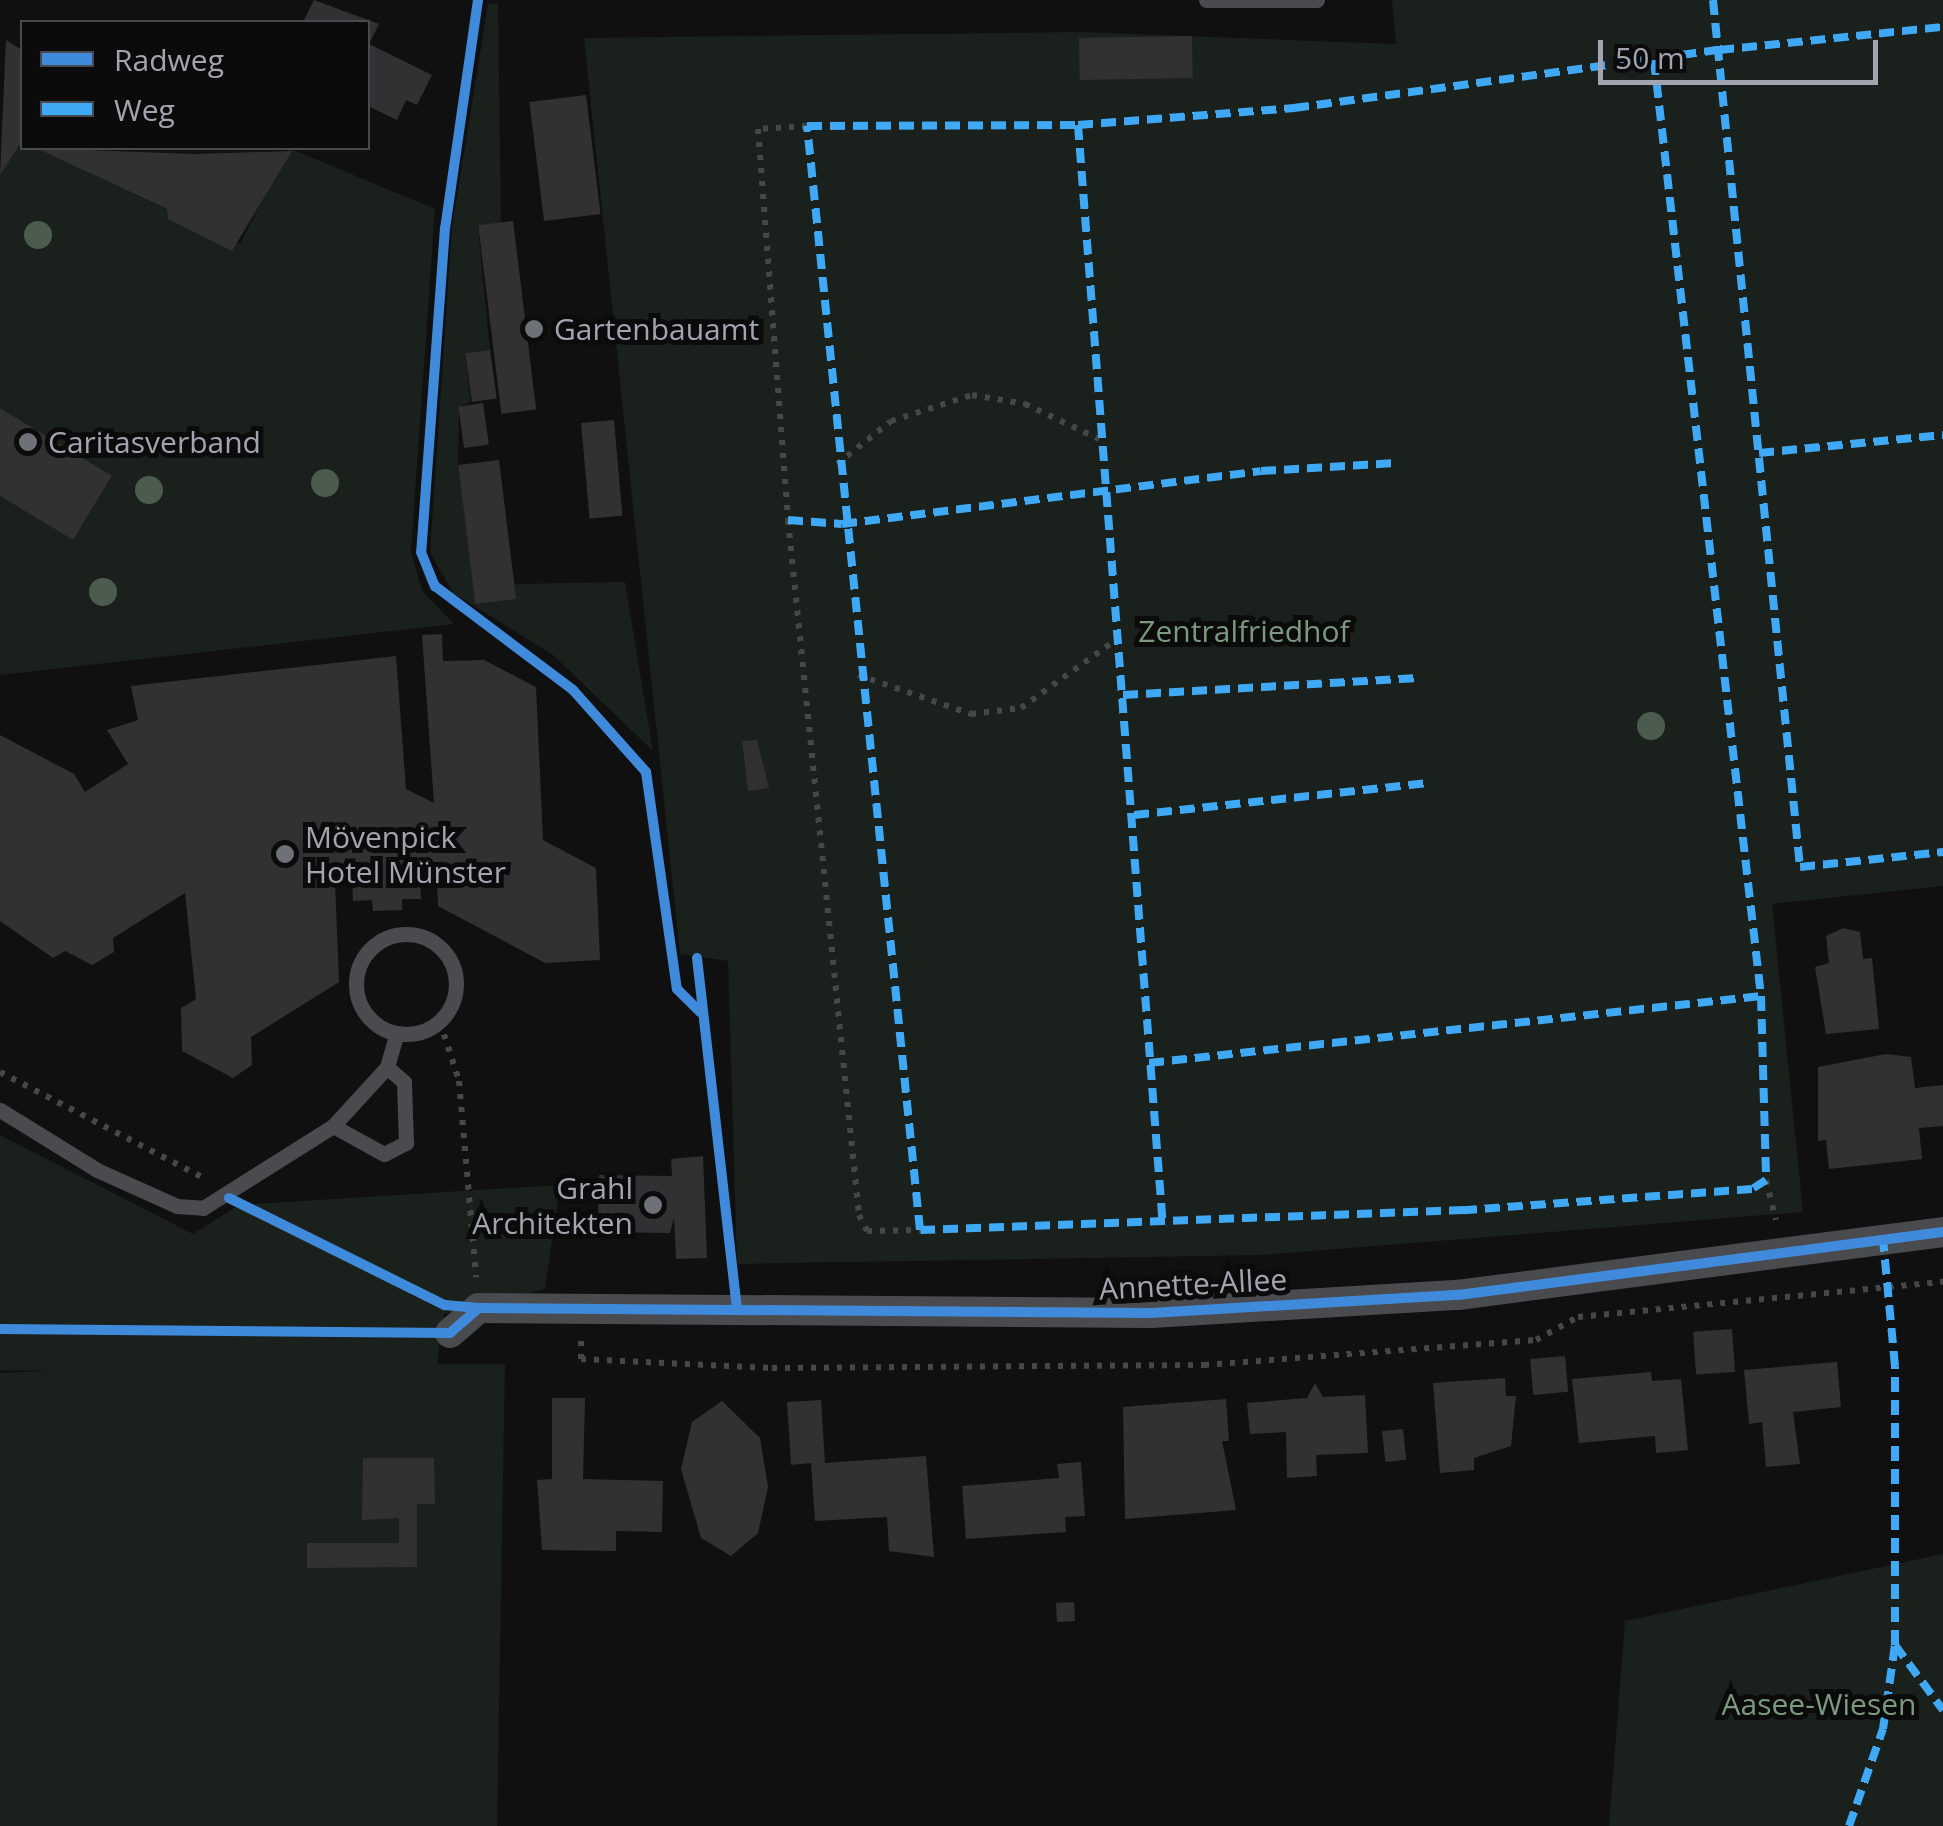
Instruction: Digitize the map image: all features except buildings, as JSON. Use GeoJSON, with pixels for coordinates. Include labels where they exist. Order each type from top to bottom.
{"type":"FeatureCollection","features":[{"type":"Feature","properties":{"kind":"street","name":"Annette-Allee"},"geometry":{"type":"LineString","coordinates":[[479,1308],[1170,1312],[1458,1295],[1943,1232]]}},
{"type":"Feature","properties":{"kind":"street"},"geometry":{"type":"LineString","coordinates":[[450,1332],[479,1308]]}},
{"type":"Feature","properties":{"kind":"lane"},"geometry":{"type":"LineString","coordinates":[[1206,0],[1317,0]]}},
{"type":"Feature","properties":{"kind":"lane"},"geometry":{"type":"LineString","coordinates":[[388,936],[436,943],[453,966],[455,997],[440,1022],[397,1034],[368,1018],[356,980],[364,955],[388,936]]}},
{"type":"Feature","properties":{"kind":"lane"},"geometry":{"type":"LineString","coordinates":[[0,1110],[177,1206],[228,1198],[333,1126],[387,1067],[397,1034]]}},
{"type":"Feature","properties":{"kind":"lane"},"geometry":{"type":"LineString","coordinates":[[333,1126],[384,1154],[406,1143],[404,1082],[387,1067]]}},
{"type":"Feature","properties":{"kind":"path"},"geometry":{"type":"LineString","coordinates":[[808,126],[758,129],[790,540],[859,1215],[867,1231],[920,1230]]}},
{"type":"Feature","properties":{"kind":"path"},"geometry":{"type":"LineString","coordinates":[[836,464],[891,421],[972,395],[1025,404],[1099,440]]}},
{"type":"Feature","properties":{"kind":"path"},"geometry":{"type":"LineString","coordinates":[[858,676],[972,714],[1021,708],[1117,639]]}},
{"type":"Feature","properties":{"kind":"path"},"geometry":{"type":"LineString","coordinates":[[440,1022],[459,1081],[479,1308]]}},
{"type":"Feature","properties":{"kind":"path"},"geometry":{"type":"LineString","coordinates":[[0,1072],[228,1198]]}},
{"type":"Feature","properties":{"kind":"green space","name":"Zentralfriedhof"},"geometry":{"type":"Polygon","coordinates":[[[1392,0],[1943,0],[1943,886],[1772,904],[1803,1212],[1262,1255],[737,1264],[728,961],[680,954],[584,38],[1080,32],[1396,44],[1392,0]]]}},
{"type":"Feature","properties":{"kind":"green space"},"geometry":{"type":"Polygon","coordinates":[[[498,3],[501,223],[478,226],[490,350],[465,354],[471,402],[459,407],[458,465],[515,599],[514,584],[625,582],[653,751],[553,655],[453,593],[430,552],[452,227],[488,4],[498,3]]]}},
{"type":"Feature","properties":{"kind":"green space"},"geometry":{"type":"Polygon","coordinates":[[[20,140],[20,150],[41,150],[240,244],[288,150],[435,209],[411,551],[422,591],[454,624],[0,675],[0,496],[73,540],[112,477],[0,408],[0,175],[20,140]]]}},
{"type":"Feature","properties":{"kind":"green space"},"geometry":{"type":"Polygon","coordinates":[[[0,1135],[193,1234],[239,1205],[560,1185],[545,1289],[444,1314],[437,1364],[505,1364],[497,1826],[0,1826],[0,1373],[49,1371],[0,1370],[0,1135]]]}},
{"type":"Feature","properties":{"kind":"green space","name":"Aasee-Wiesen"},"geometry":{"type":"Polygon","coordinates":[[[1943,1554],[1943,1826],[1609,1826],[1625,1621],[1943,1554]]]}},
{"type":"Feature","properties":{"kind":"marked path"},"geometry":{"type":"LineString","coordinates":[[1713,0],[1800,867],[1943,852]]}},
{"type":"Feature","properties":{"kind":"marked path"},"geometry":{"type":"LineString","coordinates":[[1654,60],[1761,996],[1766,1180],[1752,1189],[1464,1210],[920,1230],[807,126],[1078,125],[1294,108],[1719,50],[1943,27]]}},
{"type":"Feature","properties":{"kind":"marked path"},"geometry":{"type":"LineString","coordinates":[[1078,125],[1163,1226]]}},
{"type":"Feature","properties":{"kind":"marked path"},"geometry":{"type":"LineString","coordinates":[[1759,453],[1943,435]]}},
{"type":"Feature","properties":{"kind":"marked path"},"geometry":{"type":"LineString","coordinates":[[788,520],[842,524],[1261,471],[1396,463]]}},
{"type":"Feature","properties":{"kind":"marked path"},"geometry":{"type":"LineString","coordinates":[[1123,695],[1418,678]]}},
{"type":"Feature","properties":{"kind":"marked path"},"geometry":{"type":"LineString","coordinates":[[1134,815],[1430,783]]}},
{"type":"Feature","properties":{"kind":"marked path"},"geometry":{"type":"LineString","coordinates":[[1149,1063],[1761,996]]}},
{"type":"Feature","properties":{"kind":"marked path"},"geometry":{"type":"LineString","coordinates":[[1849,1826],[1883,1729],[1895,1645],[1895,1366],[1883,1238]]}},
{"type":"Feature","properties":{"kind":"marked path"},"geometry":{"type":"LineString","coordinates":[[1895,1645],[1943,1710]]}},
{"type":"Feature","properties":{"kind":"cycle path"},"geometry":{"type":"LineString","coordinates":[[478,0],[445,228],[421,552],[435,586],[573,690],[646,772],[677,989],[700,1012]]}},
{"type":"Feature","properties":{"kind":"cycle path"},"geometry":{"type":"LineString","coordinates":[[697,958],[737,1310]]}},
{"type":"Feature","properties":{"kind":"cycle path"},"geometry":{"type":"LineString","coordinates":[[229,1198],[445,1305],[479,1308]]}},
{"type":"Feature","properties":{"kind":"cycle path"},"geometry":{"type":"LineString","coordinates":[[0,1329],[450,1333],[479,1308],[1151,1313],[1458,1295],[1943,1232]]}},
{"type":"Feature","properties":{"kind":"place","name":"Gartenbauamt"},"geometry":{"type":"Point","coordinates":[534,329]}},
{"type":"Feature","properties":{"kind":"place","name":"Caritasverband"},"geometry":{"type":"Point","coordinates":[28,442]}},
{"type":"Feature","properties":{"kind":"place","name":"Mövenpick Hotel Münster"},"geometry":{"type":"Point","coordinates":[285,854]}},
{"type":"Feature","properties":{"kind":"place","name":"Grahl Architekten"},"geometry":{"type":"Point","coordinates":[653,1205]}}]}
